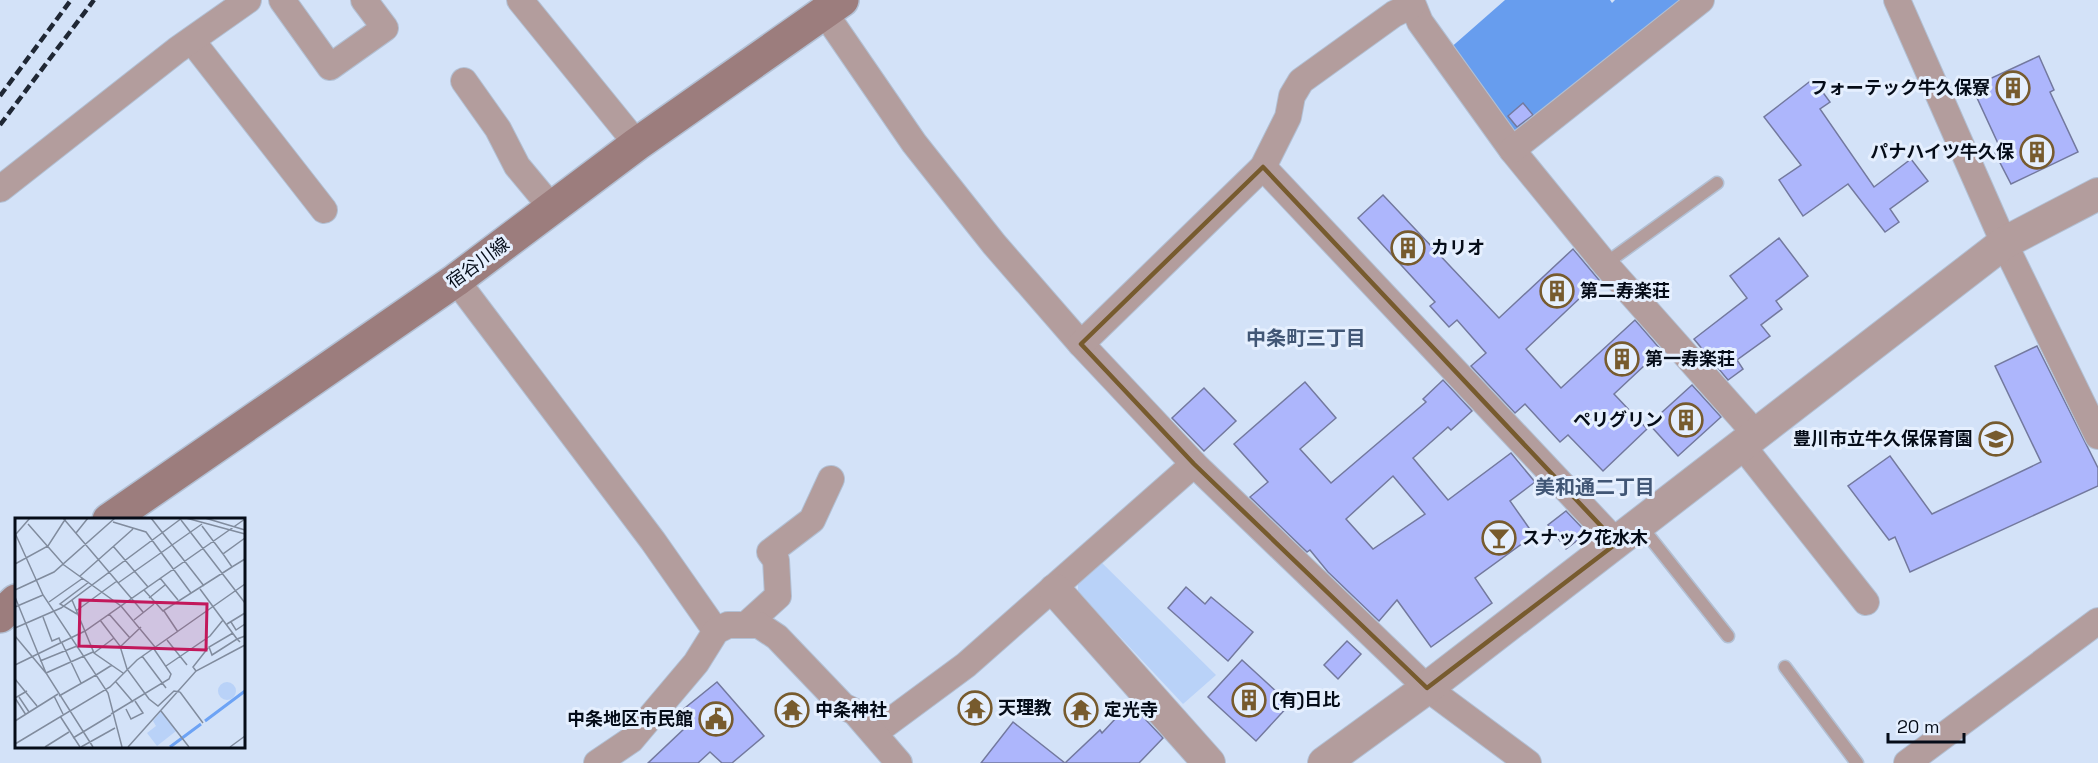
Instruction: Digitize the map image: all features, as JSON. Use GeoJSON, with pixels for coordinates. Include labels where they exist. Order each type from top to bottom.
{"type":"FeatureCollection","features":[{"type":"Feature","properties":{"kind":"main road","name":"宿谷川線"},"geometry":{"type":"LineString","coordinates":[[112,518],[456,280],[637,144],[833,6]]}},
{"type":"Feature","properties":{"kind":"main road"},"geometry":{"type":"LineString","coordinates":[[0,616],[15,602]]}},
{"type":"Feature","properties":{"kind":"street"},"geometry":{"type":"LineString","coordinates":[[0,189],[248,0]]}},
{"type":"Feature","properties":{"kind":"street"},"geometry":{"type":"LineString","coordinates":[[282,0],[330,67],[385,28],[364,0]]}},
{"type":"Feature","properties":{"kind":"street"},"geometry":{"type":"LineString","coordinates":[[520,0],[637,144]]}},
{"type":"Feature","properties":{"kind":"street"},"geometry":{"type":"LineString","coordinates":[[1512,150],[1701,0]]}},
{"type":"Feature","properties":{"kind":"street"},"geometry":{"type":"LineString","coordinates":[[1897,0],[2004,243],[2098,436]]}},
{"type":"Feature","properties":{"kind":"street"},"geometry":{"type":"LineString","coordinates":[[1080,344],[1263,167],[1288,117],[1292,96],[1301,81],[1411,3],[1420,22],[1512,150],[1748,439],[1866,602]]}},
{"type":"Feature","properties":{"kind":"street"},"geometry":{"type":"LineString","coordinates":[[833,6],[914,143],[994,244],[1080,344],[1194,464],[1427,688],[1528,763]]}},
{"type":"Feature","properties":{"kind":"street"},"geometry":{"type":"LineString","coordinates":[[192,41],[324,210]]}},
{"type":"Feature","properties":{"kind":"street"},"geometry":{"type":"LineString","coordinates":[[464,81],[498,129],[517,165],[552,208]]}},
{"type":"Feature","properties":{"kind":"street"},"geometry":{"type":"LineString","coordinates":[[1263,167],[1628,534]]}},
{"type":"Feature","properties":{"kind":"street"},"geometry":{"type":"LineString","coordinates":[[1324,763],[1427,688],[2004,243],[2098,194]]}},
{"type":"Feature","properties":{"kind":"street"},"geometry":{"type":"LineString","coordinates":[[456,280],[653,541],[716,631]]}},
{"type":"Feature","properties":{"kind":"street"},"geometry":{"type":"LineString","coordinates":[[874,733],[966,665],[1055,590],[1194,464]]}},
{"type":"Feature","properties":{"kind":"street"},"geometry":{"type":"LineString","coordinates":[[746,625],[778,596],[776,560],[770,552],[812,520],[831,479]]}},
{"type":"Feature","properties":{"kind":"street"},"geometry":{"type":"LineString","coordinates":[[1055,590],[1209,763]]}},
{"type":"Feature","properties":{"kind":"street"},"geometry":{"type":"LineString","coordinates":[[1907,763],[2098,621]]}},
{"type":"Feature","properties":{"kind":"street"},"geometry":{"type":"LineString","coordinates":[[597,763],[631,740],[696,663],[716,631],[728,625],[759,625],[777,637],[843,706],[855,712],[899,763]]}},
{"type":"Feature","properties":{"kind":"lane"},"geometry":{"type":"LineString","coordinates":[[1605,264],[1717,183]]}},
{"type":"Feature","properties":{"kind":"lane"},"geometry":{"type":"LineString","coordinates":[[1628,534],[1728,636]]}},
{"type":"Feature","properties":{"kind":"lane"},"geometry":{"type":"LineString","coordinates":[[1785,667],[1857,763]]}},
{"type":"Feature","properties":{"kind":"highlighted area"},"geometry":{"type":"Polygon","coordinates":[[[1263,167],[1617,543],[1427,688],[1194,464],[1081,344],[1263,167]]]}},
{"type":"Feature","properties":{"kind":"shaded area"},"geometry":{"type":"Polygon","coordinates":[[[1505,0],[1610,0],[1612,3],[1615,0],[1690,0],[1525,132],[1508,133],[1448,50],[1505,0]]]}},
{"type":"Feature","properties":{"kind":"shaded area"},"geometry":{"type":"Polygon","coordinates":[[[1100,561],[1216,675],[1183,704],[1078,592],[1078,580],[1100,561]]]}},
{"type":"Feature","properties":{"kind":"building"},"geometry":{"type":"Polygon","coordinates":[[[2039,56],[2054,90],[2050,92],[2078,152],[2011,184],[1995,153],[2001,150],[1972,87],[2039,56]]]}},
{"type":"Feature","properties":{"kind":"building"},"geometry":{"type":"Polygon","coordinates":[[[1813,79],[1830,102],[1820,109],[1874,187],[1911,159],[1928,181],[1890,209],[1899,222],[1885,232],[1848,184],[1803,216],[1779,180],[1801,165],[1764,117],[1813,79]]]}},
{"type":"Feature","properties":{"kind":"building"},"geometry":{"type":"Polygon","coordinates":[[[1523,103],[1533,115],[1517,127],[1508,116],[1523,103]]]}},
{"type":"Feature","properties":{"kind":"building"},"geometry":{"type":"Polygon","coordinates":[[[1383,195],[1499,318],[1573,249],[1599,280],[1526,349],[1561,388],[1635,320],[1661,350],[1614,394],[1647,429],[1603,471],[1568,435],[1560,442],[1525,404],[1515,413],[1471,366],[1486,353],[1457,320],[1449,327],[1430,306],[1435,302],[1358,218],[1383,195]]]}},
{"type":"Feature","properties":{"kind":"building"},"geometry":{"type":"Polygon","coordinates":[[[1779,238],[1808,276],[1776,301],[1782,309],[1761,325],[1770,336],[1737,360],[1743,369],[1728,380],[1694,339],[1747,298],[1730,276],[1779,238]]]}},
{"type":"Feature","properties":{"kind":"building"},"geometry":{"type":"Polygon","coordinates":[[[2037,346],[2098,468],[2098,486],[1910,572],[1895,537],[1889,540],[1848,486],[1890,456],[1932,514],[2041,462],[1995,366],[2037,346]]]}},
{"type":"Feature","properties":{"kind":"building"},"geometry":{"type":"Polygon","coordinates":[[[1443,380],[1472,411],[1451,430],[1448,427],[1413,458],[1448,500],[1511,453],[1535,482],[1510,501],[1534,535],[1475,578],[1492,603],[1431,647],[1397,600],[1379,621],[1328,572],[1310,550],[1307,552],[1250,497],[1268,482],[1234,444],[1305,382],[1336,418],[1300,449],[1331,483],[1426,402],[1423,399],[1443,380]],[[1393,476],[1346,519],[1373,549],[1425,514],[1393,476]]]}},
{"type":"Feature","properties":{"kind":"building","name":"ペリグリン"},"geometry":{"type":"Polygon","coordinates":[[[1692,385],[1721,417],[1678,456],[1649,424],[1692,385]]]}},
{"type":"Feature","properties":{"kind":"building"},"geometry":{"type":"Polygon","coordinates":[[[1204,388],[1236,421],[1204,451],[1172,418],[1204,388]]]}},
{"type":"Feature","properties":{"kind":"building"},"geometry":{"type":"Polygon","coordinates":[[[1566,511],[1587,533],[1566,549],[1548,525],[1566,511]]]}},
{"type":"Feature","properties":{"kind":"building"},"geometry":{"type":"Polygon","coordinates":[[[1186,587],[1205,604],[1211,597],[1253,632],[1228,661],[1168,608],[1186,587]]]}},
{"type":"Feature","properties":{"kind":"building"},"geometry":{"type":"Polygon","coordinates":[[[1347,641],[1361,654],[1338,679],[1324,665],[1347,641]]]}},
{"type":"Feature","properties":{"kind":"building","name":"(有)日比"},"geometry":{"type":"Polygon","coordinates":[[[1242,660],[1290,704],[1256,741],[1208,697],[1242,660]]]}},
{"type":"Feature","properties":{"kind":"building","name":"中条地区市民館"},"geometry":{"type":"Polygon","coordinates":[[[717,682],[764,736],[732,763],[722,763],[710,752],[698,763],[648,763],[687,726],[680,712],[717,682]]]}},
{"type":"Feature","properties":{"kind":"building"},"geometry":{"type":"Polygon","coordinates":[[[1130,703],[1163,738],[1139,763],[1065,763],[1100,730],[1102,733],[1130,703]]]}},
{"type":"Feature","properties":{"kind":"building"},"geometry":{"type":"Polygon","coordinates":[[[1013,722],[1065,763],[981,763],[1013,722]]]}},
{"type":"Feature","properties":{"kind":"railway"},"geometry":{"type":"LineString","coordinates":[[0,96],[71,0]]}},
{"type":"Feature","properties":{"kind":"railway"},"geometry":{"type":"LineString","coordinates":[[0,125],[94,0]]}},
{"type":"Feature","properties":{"kind":"place","name":"フォーテック牛久保寮"},"geometry":{"type":"Point","coordinates":[2013,88]}},
{"type":"Feature","properties":{"kind":"place","name":"パナハイツ牛久保"},"geometry":{"type":"Point","coordinates":[2037,152]}},
{"type":"Feature","properties":{"kind":"place","name":"カリオ"},"geometry":{"type":"Point","coordinates":[1408,248]}},
{"type":"Feature","properties":{"kind":"place","name":"第二寿楽荘"},"geometry":{"type":"Point","coordinates":[1557,291]}},
{"type":"Feature","properties":{"kind":"place","name":"第一寿楽荘"},"geometry":{"type":"Point","coordinates":[1622,359]}},
{"type":"Feature","properties":{"kind":"place","name":"ペリグリン"},"geometry":{"type":"Point","coordinates":[1686,420]}},
{"type":"Feature","properties":{"kind":"place","name":"豊川市立牛久保保育園"},"geometry":{"type":"Point","coordinates":[1996,439]}},
{"type":"Feature","properties":{"kind":"place","name":"スナック花水木"},"geometry":{"type":"Point","coordinates":[1499,538]}},
{"type":"Feature","properties":{"kind":"place","name":"(有)日比"},"geometry":{"type":"Point","coordinates":[1249,700]}},
{"type":"Feature","properties":{"kind":"place","name":"天理教"},"geometry":{"type":"Point","coordinates":[975,708]}},
{"type":"Feature","properties":{"kind":"place","name":"中条神社"},"geometry":{"type":"Point","coordinates":[792,710]}},
{"type":"Feature","properties":{"kind":"place","name":"定光寺"},"geometry":{"type":"Point","coordinates":[1081,710]}},
{"type":"Feature","properties":{"kind":"place","name":"中条地区市民館"},"geometry":{"type":"Point","coordinates":[716,719]}},
{"type":"Feature","properties":{"kind":"district","name":"中条町三丁目"},"geometry":{"type":"Point","coordinates":[1306,338]}},
{"type":"Feature","properties":{"kind":"district","name":"美和通二丁目"},"geometry":{"type":"Point","coordinates":[1595,487]}}]}
